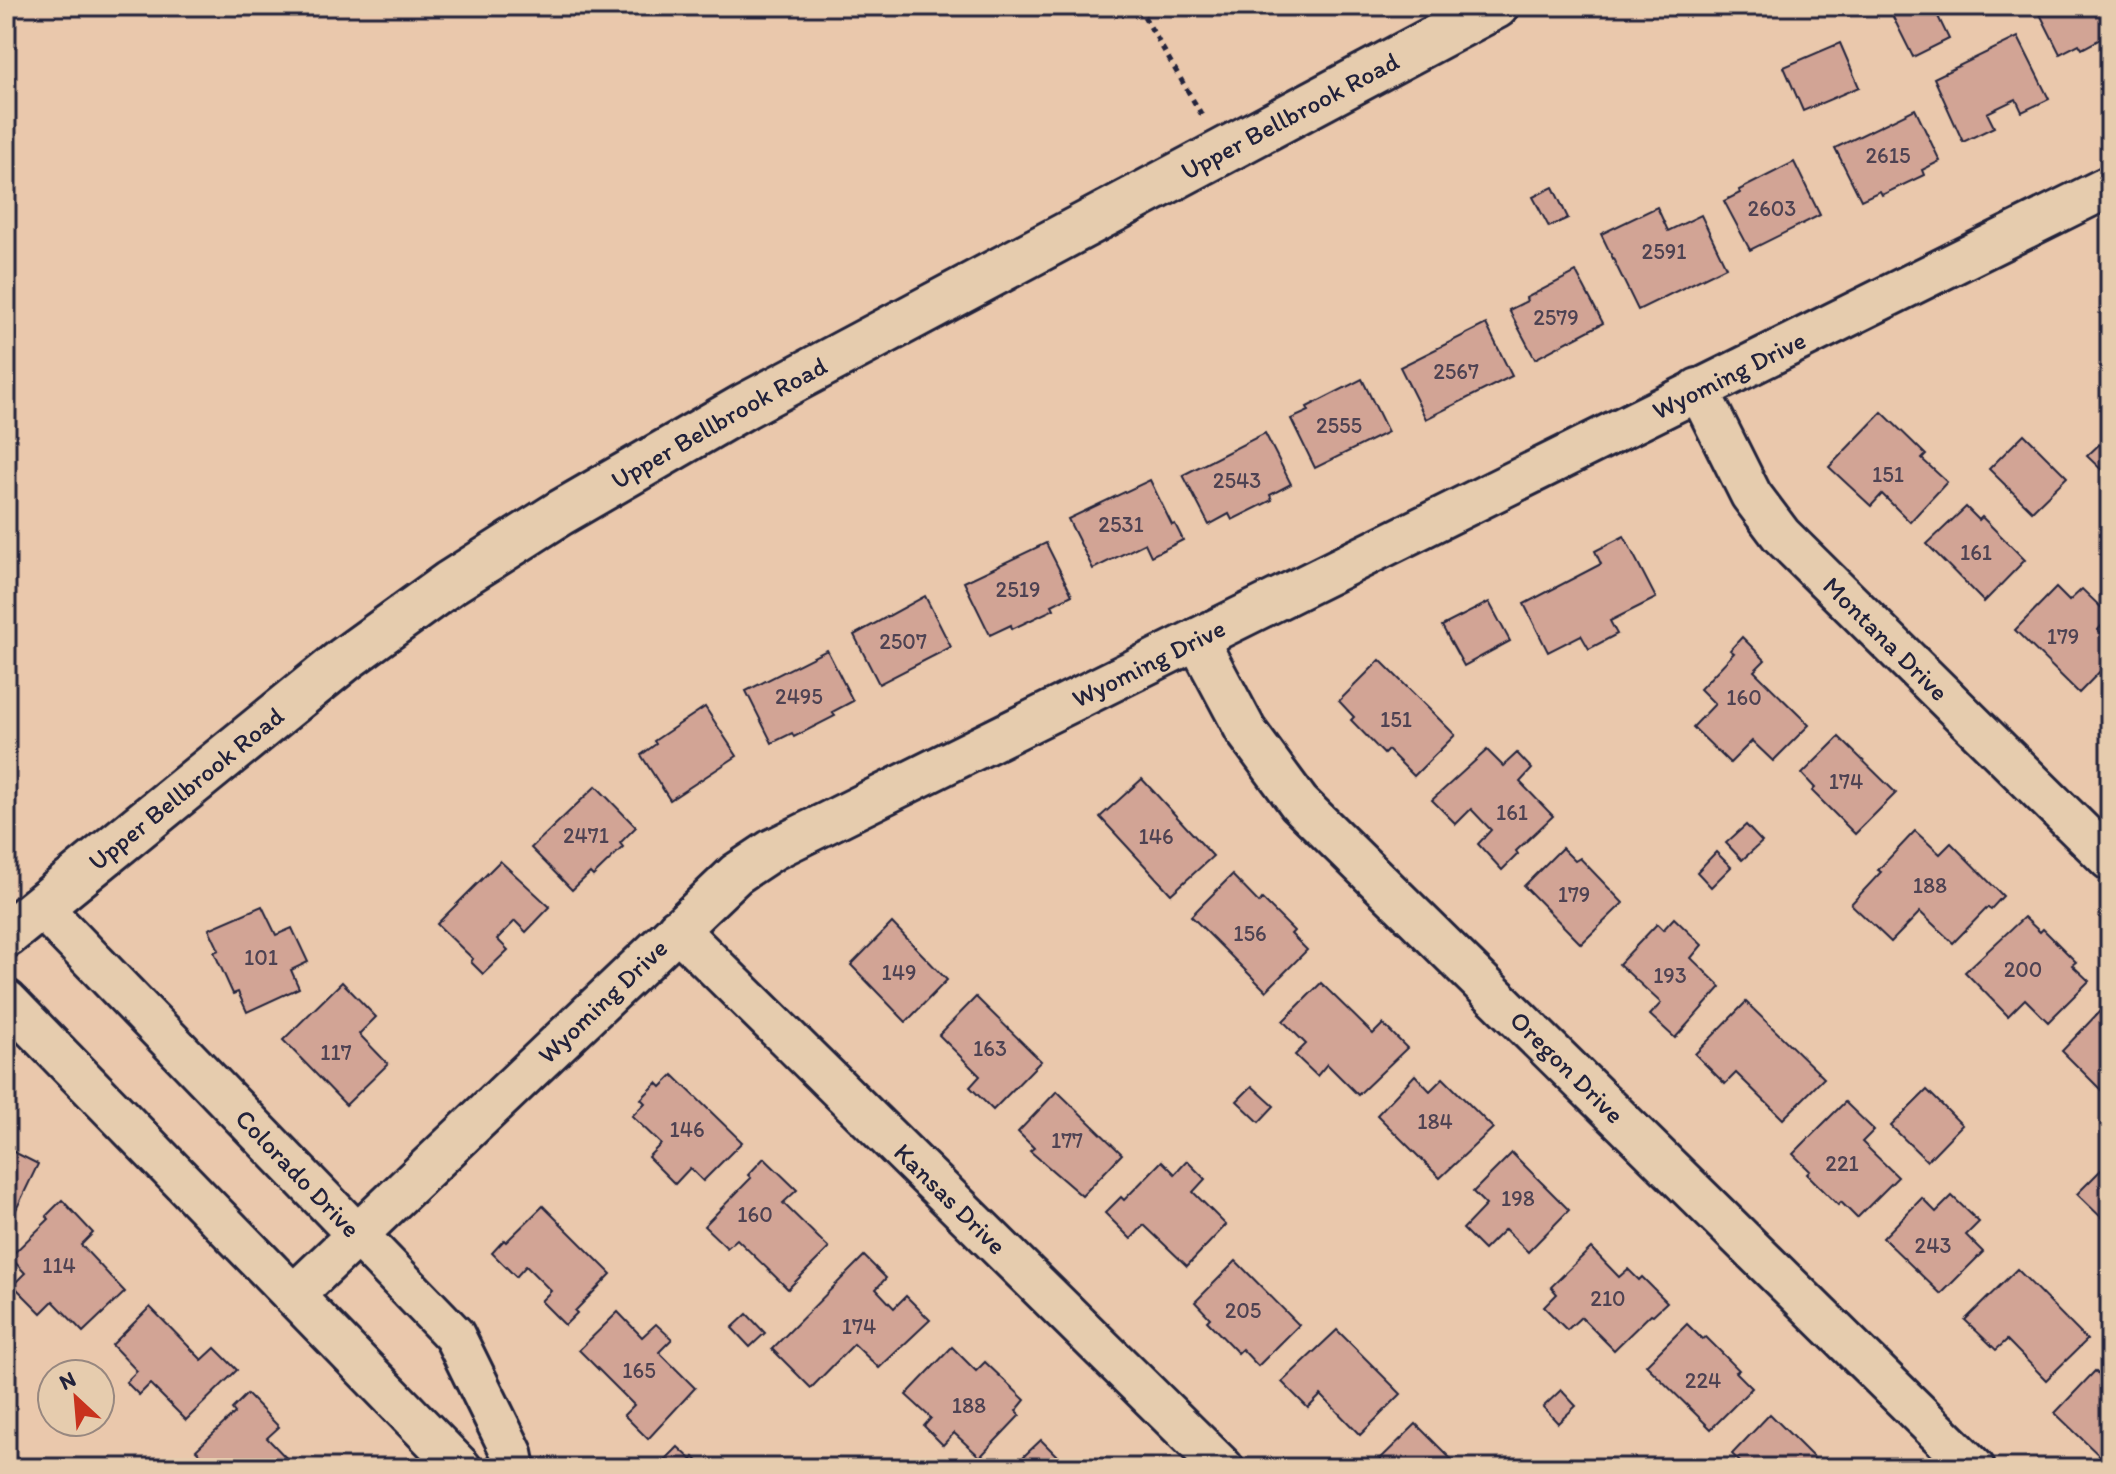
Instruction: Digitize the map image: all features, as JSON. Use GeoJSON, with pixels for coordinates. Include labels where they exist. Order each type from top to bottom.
{"type":"FeatureCollection","features":[{"type":"Feature","properties":{"kind":"main road","name":"Upper Bellbrook Road"},"geometry":{"type":"LineString","coordinates":[[6,935],[345,659],[450,583],[560,513],[745,406],[1496,6]]}},
{"type":"Feature","properties":{"kind":"street","name":"Wyoming Drive"},"geometry":{"type":"LineString","coordinates":[[294,1295],[736,874],[772,850],[2110,186]]}},
{"type":"Feature","properties":{"kind":"street","name":"Montana Drive"},"geometry":{"type":"LineString","coordinates":[[1698,389],[1751,495],[1781,535],[2110,860]]}},
{"type":"Feature","properties":{"kind":"street","name":"Oregon Drive"},"geometry":{"type":"LineString","coordinates":[[1197,639],[1246,731],[1299,803],[1974,1468]]}},
{"type":"Feature","properties":{"kind":"street","name":"Colorado Drive"},"geometry":{"type":"LineString","coordinates":[[41,907],[454,1335],[512,1453],[515,1468]]}},
{"type":"Feature","properties":{"kind":"street","name":"Kansas Drive"},"geometry":{"type":"LineString","coordinates":[[677,929],[1223,1468]]}},
{"type":"Feature","properties":{"kind":"street"},"geometry":{"type":"LineString","coordinates":[[6,1000],[461,1468]]}},
{"type":"Feature","properties":{"kind":"path"},"geometry":{"type":"LineString","coordinates":[[1138,6],[1223,153]]}},
{"type":"Feature","properties":{"kind":"building"},"geometry":{"type":"Polygon","coordinates":[[[1905,6],[1933,6],[1949,39],[1913,57],[1891,13],[1905,6]]]}},
{"type":"Feature","properties":{"kind":"building"},"geometry":{"type":"Polygon","coordinates":[[[2036,6],[2110,6],[2110,34],[2082,49],[2079,44],[2060,54],[2036,6]]]}},
{"type":"Feature","properties":{"kind":"building"},"geometry":{"type":"Polygon","coordinates":[[[2018,37],[2049,99],[2022,112],[2016,99],[1987,113],[1994,127],[1963,142],[1934,78],[2018,37]]]}},
{"type":"Feature","properties":{"kind":"building"},"geometry":{"type":"Polygon","coordinates":[[[1840,43],[1859,87],[1803,111],[1784,67],[1840,43]]]}},
{"type":"Feature","properties":{"kind":"building"},"geometry":{"type":"Polygon","coordinates":[[[1915,109],[1940,161],[1922,170],[1924,175],[1882,195],[1880,191],[1861,200],[1835,148],[1915,109]]]}},
{"type":"Feature","properties":{"kind":"building"},"geometry":{"type":"Polygon","coordinates":[[[1794,162],[1820,215],[1750,250],[1724,201],[1794,162]]]}},
{"type":"Feature","properties":{"kind":"building"},"geometry":{"type":"Polygon","coordinates":[[[1553,187],[1568,218],[1549,227],[1533,197],[1553,187]]]}},
{"type":"Feature","properties":{"kind":"building"},"geometry":{"type":"Polygon","coordinates":[[[1657,207],[1668,231],[1701,215],[1726,267],[1638,310],[1601,234],[1657,207]]]}},
{"type":"Feature","properties":{"kind":"building"},"geometry":{"type":"Polygon","coordinates":[[[1576,272],[1603,323],[1535,359],[1509,310],[1576,272]]]}},
{"type":"Feature","properties":{"kind":"building"},"geometry":{"type":"Polygon","coordinates":[[[1486,324],[1512,376],[1426,419],[1400,367],[1486,324]]]}},
{"type":"Feature","properties":{"kind":"building"},"geometry":{"type":"Polygon","coordinates":[[[1362,379],[1388,432],[1315,468],[1291,419],[1309,411],[1307,407],[1362,379]]]}},
{"type":"Feature","properties":{"kind":"building"},"geometry":{"type":"Polygon","coordinates":[[[1882,412],[1926,455],[1922,459],[1947,482],[1910,522],[1882,494],[1871,506],[1829,467],[1882,412]]]}},
{"type":"Feature","properties":{"kind":"building"},"geometry":{"type":"Polygon","coordinates":[[[1265,433],[1291,484],[1270,495],[1272,500],[1232,520],[1229,514],[1209,525],[1183,475],[1265,433]]]}},
{"type":"Feature","properties":{"kind":"building"},"geometry":{"type":"Polygon","coordinates":[[[2024,434],[2067,477],[2032,511],[1989,469],[2024,434]]]}},
{"type":"Feature","properties":{"kind":"building"},"geometry":{"type":"Polygon","coordinates":[[[2104,440],[2110,446],[2110,478],[2087,456],[2104,440]]]}},
{"type":"Feature","properties":{"kind":"building"},"geometry":{"type":"Polygon","coordinates":[[[1150,480],[1172,525],[1175,524],[1183,540],[1151,556],[1145,543],[1093,569],[1068,519],[1150,480]]]}},
{"type":"Feature","properties":{"kind":"building"},"geometry":{"type":"Polygon","coordinates":[[[1966,507],[1979,520],[1982,517],[2025,560],[1984,602],[1927,544],[1966,507]]]}},
{"type":"Feature","properties":{"kind":"building"},"geometry":{"type":"Polygon","coordinates":[[[1624,536],[1656,598],[1610,621],[1617,634],[1589,649],[1581,635],[1548,652],[1524,604],[1601,564],[1595,551],[1624,536]]]}},
{"type":"Feature","properties":{"kind":"building"},"geometry":{"type":"Polygon","coordinates":[[[1046,543],[1072,595],[1052,605],[1054,609],[1012,629],[1011,625],[990,635],[964,582],[1046,543]]]}},
{"type":"Feature","properties":{"kind":"building"},"geometry":{"type":"Polygon","coordinates":[[[2056,588],[2069,601],[2082,589],[2110,616],[2098,630],[2110,641],[2110,661],[2079,693],[2015,630],[2056,588]]]}},
{"type":"Feature","properties":{"kind":"building"},"geometry":{"type":"Polygon","coordinates":[[[925,596],[951,647],[879,684],[854,635],[925,596]]]}},
{"type":"Feature","properties":{"kind":"building"},"geometry":{"type":"Polygon","coordinates":[[[1489,602],[1510,641],[1464,666],[1442,626],[1489,602]]]}},
{"type":"Feature","properties":{"kind":"building"},"geometry":{"type":"Polygon","coordinates":[[[1742,637],[1765,660],[1754,671],[1809,725],[1773,761],[1752,741],[1730,763],[1693,727],[1715,704],[1700,689],[1734,653],[1730,650],[1742,637]]]}},
{"type":"Feature","properties":{"kind":"building"},"geometry":{"type":"Polygon","coordinates":[[[827,650],[853,701],[832,712],[835,716],[794,737],[792,733],[772,743],[746,691],[827,650]]]}},
{"type":"Feature","properties":{"kind":"building"},"geometry":{"type":"Polygon","coordinates":[[[1380,660],[1455,735],[1414,776],[1388,750],[1384,754],[1351,720],[1354,717],[1339,701],[1380,660]]]}},
{"type":"Feature","properties":{"kind":"building"},"geometry":{"type":"Polygon","coordinates":[[[705,707],[737,756],[670,800],[641,755],[656,744],[654,741],[705,707]]]}},
{"type":"Feature","properties":{"kind":"building"},"geometry":{"type":"Polygon","coordinates":[[[1839,737],[1896,793],[1855,834],[1812,791],[1815,788],[1802,774],[1839,737]]]}},
{"type":"Feature","properties":{"kind":"building"},"geometry":{"type":"Polygon","coordinates":[[[1487,750],[1503,766],[1517,753],[1532,769],[1520,782],[1553,816],[1516,851],[1518,854],[1502,870],[1478,844],[1491,830],[1471,809],[1456,824],[1432,800],[1487,750]]]}},
{"type":"Feature","properties":{"kind":"building"},"geometry":{"type":"Polygon","coordinates":[[[1142,779],[1213,856],[1171,894],[1100,817],[1142,779]]]}},
{"type":"Feature","properties":{"kind":"building"},"geometry":{"type":"Polygon","coordinates":[[[596,786],[636,827],[620,843],[623,847],[593,876],[590,873],[572,890],[531,848],[596,786]]]}},
{"type":"Feature","properties":{"kind":"building"},"geometry":{"type":"Polygon","coordinates":[[[1746,825],[1762,842],[1742,860],[1726,843],[1746,825]]]}},
{"type":"Feature","properties":{"kind":"building"},"geometry":{"type":"Polygon","coordinates":[[[1915,831],[1940,854],[1951,843],[2003,896],[1953,943],[1920,912],[1891,942],[1851,904],[1915,831]]]}},
{"type":"Feature","properties":{"kind":"building"},"geometry":{"type":"Polygon","coordinates":[[[1562,848],[1575,861],[1580,858],[1623,903],[1581,944],[1524,886],[1562,848]]]}},
{"type":"Feature","properties":{"kind":"building"},"geometry":{"type":"Polygon","coordinates":[[[1716,852],[1731,867],[1711,887],[1697,872],[1716,852]]]}},
{"type":"Feature","properties":{"kind":"building"},"geometry":{"type":"Polygon","coordinates":[[[500,861],[550,907],[526,932],[515,921],[497,939],[508,950],[483,974],[471,962],[473,959],[437,924],[500,861]]]}},
{"type":"Feature","properties":{"kind":"building"},"geometry":{"type":"Polygon","coordinates":[[[1232,875],[1259,903],[1262,899],[1294,931],[1291,934],[1307,950],[1266,991],[1191,916],[1232,875]]]}},
{"type":"Feature","properties":{"kind":"building"},"geometry":{"type":"Polygon","coordinates":[[[262,906],[276,935],[292,928],[308,962],[291,970],[299,988],[247,1012],[238,992],[233,994],[214,952],[219,950],[209,929],[262,906]]]}},
{"type":"Feature","properties":{"kind":"building"},"geometry":{"type":"Polygon","coordinates":[[[2024,917],[2040,932],[2043,929],[2076,962],[2072,965],[2089,981],[2048,1022],[2025,999],[2008,1016],[1965,972],[2024,917]]]}},
{"type":"Feature","properties":{"kind":"building"},"geometry":{"type":"Polygon","coordinates":[[[1674,918],[1702,945],[1691,958],[1721,987],[1675,1038],[1650,1015],[1661,1003],[1619,964],[1657,924],[1663,930],[1674,918]]]}},
{"type":"Feature","properties":{"kind":"building"},"geometry":{"type":"Polygon","coordinates":[[[892,923],[947,980],[906,1022],[851,965],[892,923]]]}},
{"type":"Feature","properties":{"kind":"building"},"geometry":{"type":"Polygon","coordinates":[[[342,982],[376,1017],[359,1034],[388,1064],[346,1105],[283,1040],[342,982]]]}},
{"type":"Feature","properties":{"kind":"building"},"geometry":{"type":"Polygon","coordinates":[[[1321,983],[1373,1034],[1383,1024],[1407,1048],[1358,1095],[1327,1064],[1317,1076],[1295,1055],[1306,1044],[1283,1021],[1321,983]]]}},
{"type":"Feature","properties":{"kind":"building"},"geometry":{"type":"Polygon","coordinates":[[[976,997],[1041,1061],[993,1110],[970,1087],[980,1076],[939,1035],[976,997]]]}},
{"type":"Feature","properties":{"kind":"building"},"geometry":{"type":"Polygon","coordinates":[[[1746,1002],[1824,1078],[1783,1119],[1736,1073],[1725,1084],[1695,1054],[1746,1002]]]}},
{"type":"Feature","properties":{"kind":"building"},"geometry":{"type":"Polygon","coordinates":[[[2100,1011],[2110,1021],[2110,1099],[2062,1051],[2100,1011]]]}},
{"type":"Feature","properties":{"kind":"building"},"geometry":{"type":"Polygon","coordinates":[[[673,1075],[742,1142],[703,1181],[690,1168],[675,1184],[648,1157],[661,1144],[632,1116],[645,1103],[641,1099],[657,1083],[661,1087],[673,1075]]]}},
{"type":"Feature","properties":{"kind":"building"},"geometry":{"type":"Polygon","coordinates":[[[1415,1075],[1430,1091],[1443,1078],[1493,1128],[1440,1178],[1377,1115],[1415,1075]]]}},
{"type":"Feature","properties":{"kind":"building"},"geometry":{"type":"Polygon","coordinates":[[[1252,1086],[1274,1106],[1259,1122],[1237,1101],[1252,1086]]]}},
{"type":"Feature","properties":{"kind":"building"},"geometry":{"type":"Polygon","coordinates":[[[1927,1090],[1962,1125],[1927,1161],[1891,1126],[1927,1090]]]}},
{"type":"Feature","properties":{"kind":"building"},"geometry":{"type":"Polygon","coordinates":[[[1057,1091],[1122,1154],[1082,1196],[1030,1151],[1034,1148],[1018,1132],[1057,1091]]]}},
{"type":"Feature","properties":{"kind":"building"},"geometry":{"type":"Polygon","coordinates":[[[1845,1102],[1874,1130],[1862,1142],[1898,1177],[1857,1218],[1841,1202],[1838,1205],[1807,1174],[1810,1171],[1793,1154],[1845,1102]]]}},
{"type":"Feature","properties":{"kind":"building"},"geometry":{"type":"Polygon","coordinates":[[[6,1148],[38,1164],[14,1214],[6,1210],[6,1148]]]}},
{"type":"Feature","properties":{"kind":"building"},"geometry":{"type":"Polygon","coordinates":[[[1512,1153],[1569,1210],[1528,1252],[1505,1229],[1484,1250],[1463,1229],[1486,1205],[1473,1192],[1512,1153]]]}},
{"type":"Feature","properties":{"kind":"building"},"geometry":{"type":"Polygon","coordinates":[[[764,1158],[797,1190],[783,1203],[829,1248],[788,1289],[737,1239],[727,1248],[704,1226],[751,1178],[748,1175],[764,1158]]]}},
{"type":"Feature","properties":{"kind":"building"},"geometry":{"type":"Polygon","coordinates":[[[1162,1161],[1175,1174],[1187,1161],[1205,1179],[1193,1192],[1226,1225],[1187,1266],[1144,1225],[1131,1239],[1105,1213],[1121,1197],[1124,1200],[1162,1161]]]}},
{"type":"Feature","properties":{"kind":"building"},"geometry":{"type":"Polygon","coordinates":[[[2110,1161],[2110,1226],[2077,1194],[2110,1161]]]}},
{"type":"Feature","properties":{"kind":"building"},"geometry":{"type":"Polygon","coordinates":[[[1952,1196],[1979,1222],[1966,1235],[1983,1252],[1941,1294],[1883,1238],[1922,1198],[1936,1212],[1952,1196]]]}},
{"type":"Feature","properties":{"kind":"building"},"geometry":{"type":"Polygon","coordinates":[[[62,1200],[93,1233],[81,1245],[125,1292],[83,1332],[53,1301],[41,1313],[13,1285],[25,1273],[10,1257],[49,1219],[46,1216],[62,1200]]]}},
{"type":"Feature","properties":{"kind":"building"},"geometry":{"type":"Polygon","coordinates":[[[543,1206],[611,1274],[565,1325],[541,1301],[551,1291],[526,1266],[516,1277],[492,1253],[543,1206]]]}},
{"type":"Feature","properties":{"kind":"building"},"geometry":{"type":"Polygon","coordinates":[[[1591,1248],[1619,1277],[1628,1269],[1639,1280],[1642,1277],[1667,1302],[1614,1350],[1581,1317],[1567,1330],[1544,1307],[1557,1294],[1551,1287],[1591,1248]]]}},
{"type":"Feature","properties":{"kind":"building"},"geometry":{"type":"Polygon","coordinates":[[[864,1256],[886,1278],[876,1289],[894,1308],[906,1296],[930,1320],[879,1368],[854,1344],[811,1388],[772,1349],[864,1256]]]}},
{"type":"Feature","properties":{"kind":"building"},"geometry":{"type":"Polygon","coordinates":[[[1236,1261],[1299,1325],[1258,1366],[1242,1349],[1238,1353],[1207,1321],[1210,1318],[1195,1302],[1236,1261]]]}},
{"type":"Feature","properties":{"kind":"building"},"geometry":{"type":"Polygon","coordinates":[[[2017,1269],[2087,1340],[2046,1380],[2007,1340],[1996,1350],[1965,1320],[2017,1269]]]}},
{"type":"Feature","properties":{"kind":"building"},"geometry":{"type":"Polygon","coordinates":[[[150,1307],[202,1360],[215,1348],[237,1370],[186,1420],[150,1384],[139,1395],[126,1382],[137,1371],[112,1345],[150,1307]]]}},
{"type":"Feature","properties":{"kind":"building"},"geometry":{"type":"Polygon","coordinates":[[[618,1312],[642,1337],[656,1324],[672,1339],[659,1352],[695,1388],[648,1439],[624,1415],[634,1405],[579,1350],[618,1312]]]}},
{"type":"Feature","properties":{"kind":"building"},"geometry":{"type":"Polygon","coordinates":[[[747,1314],[765,1333],[750,1347],[732,1328],[747,1314]]]}},
{"type":"Feature","properties":{"kind":"building"},"geometry":{"type":"Polygon","coordinates":[[[1687,1324],[1702,1339],[1706,1337],[1739,1370],[1736,1372],[1752,1388],[1711,1429],[1646,1365],[1687,1324]]]}},
{"type":"Feature","properties":{"kind":"building"},"geometry":{"type":"Polygon","coordinates":[[[1337,1330],[1401,1394],[1360,1435],[1321,1395],[1308,1408],[1282,1382],[1337,1330]]]}},
{"type":"Feature","properties":{"kind":"building"},"geometry":{"type":"Polygon","coordinates":[[[952,1347],[976,1371],[985,1362],[1025,1400],[1016,1411],[1020,1415],[980,1457],[954,1433],[943,1445],[924,1426],[931,1418],[906,1395],[952,1347]]]}},
{"type":"Feature","properties":{"kind":"building"},"geometry":{"type":"Polygon","coordinates":[[[2095,1371],[2110,1386],[2110,1466],[2055,1413],[2095,1371]]]}},
{"type":"Feature","properties":{"kind":"building"},"geometry":{"type":"Polygon","coordinates":[[[1561,1390],[1576,1406],[1558,1423],[1543,1407],[1561,1390]]]}},
{"type":"Feature","properties":{"kind":"building"},"geometry":{"type":"Polygon","coordinates":[[[247,1394],[279,1427],[267,1438],[296,1468],[214,1468],[196,1450],[235,1413],[232,1409],[247,1394]]]}},
{"type":"Feature","properties":{"kind":"building"},"geometry":{"type":"Polygon","coordinates":[[[1770,1414],[1822,1466],[1820,1468],[1746,1468],[1732,1454],[1770,1414]]]}},
{"type":"Feature","properties":{"kind":"building"},"geometry":{"type":"Polygon","coordinates":[[[1416,1424],[1460,1468],[1383,1468],[1377,1462],[1416,1424]]]}},
{"type":"Feature","properties":{"kind":"building"},"geometry":{"type":"Polygon","coordinates":[[[1041,1440],[1066,1465],[1063,1468],[1018,1468],[1027,1459],[1024,1456],[1041,1440]]]}},
{"type":"Feature","properties":{"kind":"building"},"geometry":{"type":"Polygon","coordinates":[[[678,1447],[692,1460],[694,1457],[704,1468],[657,1468],[678,1447]]]}}]}
